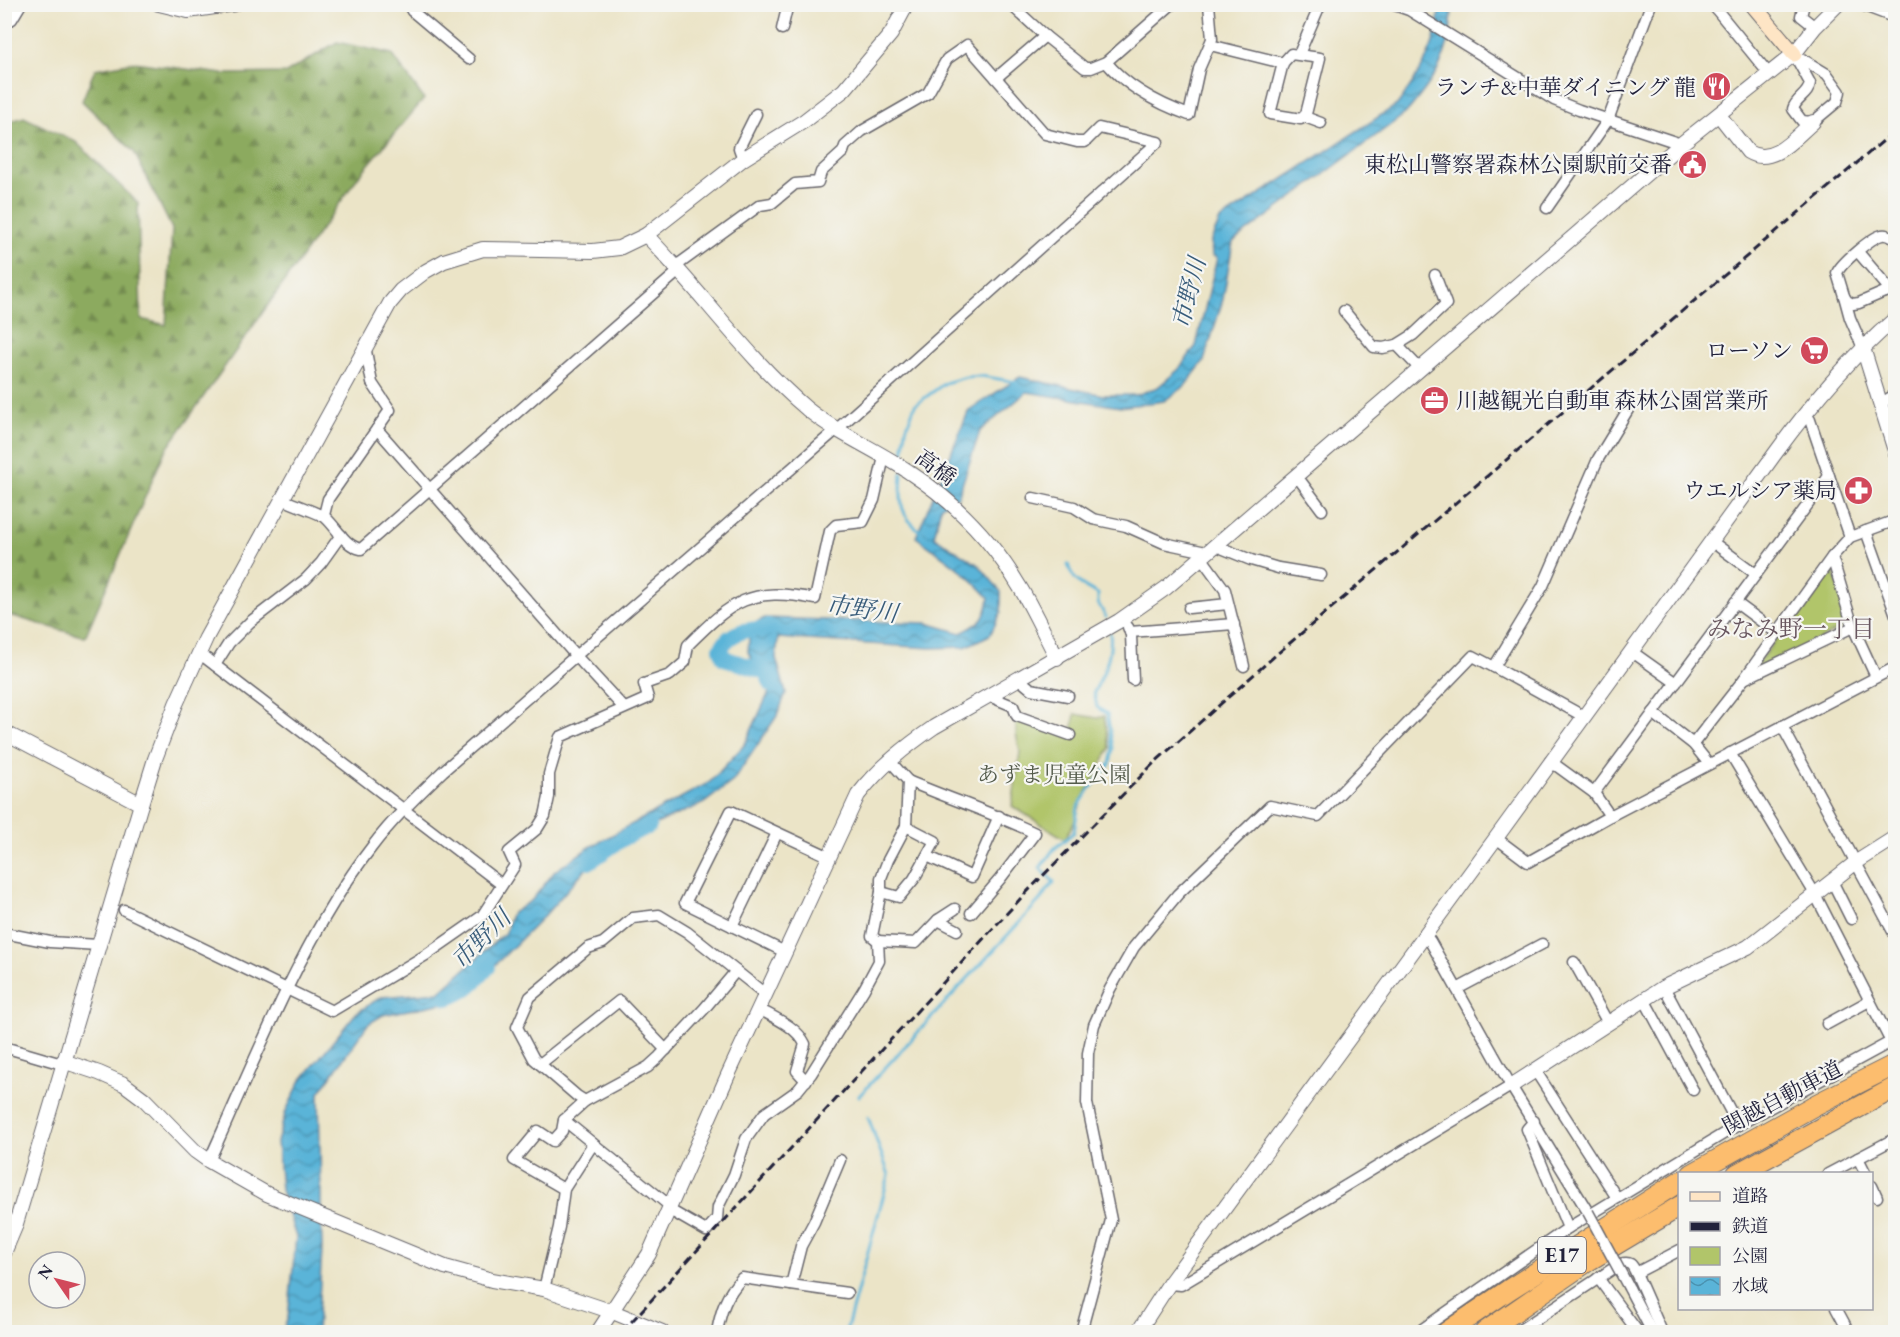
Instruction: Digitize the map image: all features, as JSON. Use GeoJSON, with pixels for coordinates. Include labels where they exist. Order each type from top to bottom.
{"type":"FeatureCollection","features":[{"type":"Feature","properties":{"kind":"highway","name":"関越自動車道"},"geometry":{"type":"LineString","coordinates":[[1694,1172],[1806,1110],[1896,1064]]}},
{"type":"Feature","properties":{"kind":"highway","name":"関越自動車道"},"geometry":{"type":"LineString","coordinates":[[1739,1172],[1896,1087]]}},
{"type":"Feature","properties":{"kind":"highway","name":"E17"},"geometry":{"type":"LineString","coordinates":[[1447,1332],[1558,1257],[1678,1182]]}},
{"type":"Feature","properties":{"kind":"highway","name":"E17"},"geometry":{"type":"LineString","coordinates":[[1485,1332],[1588,1261],[1678,1207]]}},
{"type":"Feature","properties":{"kind":"main road"},"geometry":{"type":"LineString","coordinates":[[1752,4],[1794,54]]}},
{"type":"Feature","properties":{"kind":"street"},"geometry":{"type":"LineString","coordinates":[[4,24],[12,19],[21,4]]}},
{"type":"Feature","properties":{"kind":"street"},"geometry":{"type":"LineString","coordinates":[[159,4],[188,11],[235,4]]}},
{"type":"Feature","properties":{"kind":"street"},"geometry":{"type":"LineString","coordinates":[[408,4],[412,12],[469,59]]}},
{"type":"Feature","properties":{"kind":"street"},"geometry":{"type":"LineString","coordinates":[[782,29],[788,4]]}},
{"type":"Feature","properties":{"kind":"street"},"geometry":{"type":"LineString","coordinates":[[4,1253],[15,1227],[155,759],[199,653],[390,303],[414,279],[444,261],[483,249],[602,250],[619,248],[646,235],[743,159],[817,111],[844,90],[891,34],[907,4]]}},
{"type":"Feature","properties":{"kind":"street"},"geometry":{"type":"LineString","coordinates":[[1010,4],[1085,68],[1106,62],[1172,4]]}},
{"type":"Feature","properties":{"kind":"street"},"geometry":{"type":"LineString","coordinates":[[1106,62],[1121,77],[1146,94],[1167,107],[1189,115],[1199,69],[1210,45],[1212,24],[1209,4]]}},
{"type":"Feature","properties":{"kind":"street"},"geometry":{"type":"LineString","coordinates":[[1299,54],[1321,5],[1301,4]]}},
{"type":"Feature","properties":{"kind":"street"},"geometry":{"type":"LineString","coordinates":[[1392,4],[1422,17],[1554,100],[1681,144]]}},
{"type":"Feature","properties":{"kind":"street"},"geometry":{"type":"LineString","coordinates":[[1547,208],[1608,120],[1651,4]]}},
{"type":"Feature","properties":{"kind":"street"},"geometry":{"type":"LineString","coordinates":[[1712,4],[1769,74]]}},
{"type":"Feature","properties":{"kind":"street"},"geometry":{"type":"LineString","coordinates":[[1804,4],[1801,16],[1815,27]]}},
{"type":"Feature","properties":{"kind":"street"},"geometry":{"type":"LineString","coordinates":[[598,1332],[649,1254],[765,994],[858,795],[873,775],[889,760],[934,727],[1125,617],[1166,588],[1681,144],[1794,54],[1815,27],[1838,4]]}},
{"type":"Feature","properties":{"kind":"street"},"geometry":{"type":"LineString","coordinates":[[1859,4],[1896,18]]}},
{"type":"Feature","properties":{"kind":"street"},"geometry":{"type":"LineString","coordinates":[[996,78],[1045,36]]}},
{"type":"Feature","properties":{"kind":"street"},"geometry":{"type":"LineString","coordinates":[[209,1161],[287,990],[321,925],[345,884],[403,809],[443,771],[836,430],[1158,142],[1099,128],[1085,142],[1045,134],[967,45],[947,59],[928,93],[862,130],[845,146],[843,152],[820,172],[818,182],[795,184],[772,203],[760,205],[678,268],[361,549],[353,548],[324,515],[307,511],[282,499]]}},
{"type":"Feature","properties":{"kind":"street"},"geometry":{"type":"LineString","coordinates":[[1210,45],[1283,63]]}},
{"type":"Feature","properties":{"kind":"street"},"geometry":{"type":"LineString","coordinates":[[1305,117],[1320,58],[1291,54],[1283,63],[1270,114],[1301,119],[1305,117],[1321,123]]}},
{"type":"Feature","properties":{"kind":"street"},"geometry":{"type":"LineString","coordinates":[[1794,54],[1810,82],[1807,93],[1793,106],[1794,112],[1805,125]]}},
{"type":"Feature","properties":{"kind":"street"},"geometry":{"type":"LineString","coordinates":[[1719,115],[1749,152],[1764,157],[1774,155],[1805,125],[1837,102],[1840,92],[1822,70],[1794,54]]}},
{"type":"Feature","properties":{"kind":"street"},"geometry":{"type":"LineString","coordinates":[[743,159],[739,148],[756,114]]}},
{"type":"Feature","properties":{"kind":"street","name":"高橋"},"geometry":{"type":"LineString","coordinates":[[646,235],[678,268],[751,353],[808,410],[836,430],[910,472],[961,513],[998,556],[1020,588],[1056,657]]}},
{"type":"Feature","properties":{"kind":"street"},"geometry":{"type":"LineString","coordinates":[[1896,240],[1893,237],[1882,235],[1873,239],[1838,269],[1850,318],[1863,348],[1896,454]]}},
{"type":"Feature","properties":{"kind":"street"},"geometry":{"type":"LineString","coordinates":[[1844,296],[1853,304],[1891,289],[1858,252]]}},
{"type":"Feature","properties":{"kind":"street"},"geometry":{"type":"LineString","coordinates":[[1344,311],[1374,347],[1397,345],[1413,335],[1446,304],[1435,275]]}},
{"type":"Feature","properties":{"kind":"street"},"geometry":{"type":"LineString","coordinates":[[1857,332],[1855,315],[1859,303]]}},
{"type":"Feature","properties":{"kind":"street"},"geometry":{"type":"LineString","coordinates":[[1138,1332],[1169,1284],[1817,397],[1863,348],[1896,318]]}},
{"type":"Feature","properties":{"kind":"street"},"geometry":{"type":"LineString","coordinates":[[1397,345],[1420,369]]}},
{"type":"Feature","properties":{"kind":"street"},"geometry":{"type":"LineString","coordinates":[[324,515],[328,499],[390,410],[372,383],[365,346]]}},
{"type":"Feature","properties":{"kind":"street"},"geometry":{"type":"LineString","coordinates":[[1880,404],[1896,394]]}},
{"type":"Feature","properties":{"kind":"street"},"geometry":{"type":"LineString","coordinates":[[1494,667],[1543,586],[1598,459],[1629,408]]}},
{"type":"Feature","properties":{"kind":"street"},"geometry":{"type":"LineString","coordinates":[[1805,414],[1810,420],[1850,537]]}},
{"type":"Feature","properties":{"kind":"street"},"geometry":{"type":"LineString","coordinates":[[377,429],[624,708]]}},
{"type":"Feature","properties":{"kind":"street"},"geometry":{"type":"LineString","coordinates":[[124,910],[332,1011],[426,955],[482,916],[515,865],[509,852],[537,829],[545,816],[549,797],[549,774],[560,737],[648,698],[644,684],[670,675],[685,662],[688,645],[739,601],[757,595],[783,593],[814,600],[830,531],[836,525],[863,522],[874,500],[884,457]]}},
{"type":"Feature","properties":{"kind":"street"},"geometry":{"type":"LineString","coordinates":[[1296,475],[1322,510]]}},
{"type":"Feature","properties":{"kind":"street"},"geometry":{"type":"LineString","coordinates":[[1594,793],[1829,476]]}},
{"type":"Feature","properties":{"kind":"street"},"geometry":{"type":"LineString","coordinates":[[1033,498],[1074,507],[1093,519],[1126,526],[1164,543],[1321,575]]}},
{"type":"Feature","properties":{"kind":"street"},"geometry":{"type":"LineString","coordinates":[[1693,744],[1744,679],[1832,557],[1850,537],[1896,520]]}},
{"type":"Feature","properties":{"kind":"street"},"geometry":{"type":"LineString","coordinates":[[1866,531],[1896,615]]}},
{"type":"Feature","properties":{"kind":"street"},"geometry":{"type":"LineString","coordinates":[[215,665],[229,643],[250,622],[306,579],[341,535]]}},
{"type":"Feature","properties":{"kind":"street"},"geometry":{"type":"LineString","coordinates":[[1711,541],[1756,574]]}},
{"type":"Feature","properties":{"kind":"street"},"geometry":{"type":"LineString","coordinates":[[1207,551],[1225,590],[1244,666]]}},
{"type":"Feature","properties":{"kind":"street"},"geometry":{"type":"LineString","coordinates":[[1832,557],[1853,627],[1876,677]]}},
{"type":"Feature","properties":{"kind":"street"},"geometry":{"type":"LineString","coordinates":[[1735,602],[1777,633]]}},
{"type":"Feature","properties":{"kind":"street"},"geometry":{"type":"LineString","coordinates":[[1190,608],[1228,604]]}},
{"type":"Feature","properties":{"kind":"street"},"geometry":{"type":"LineString","coordinates":[[1125,617],[1130,632],[1133,680]]}},
{"type":"Feature","properties":{"kind":"street"},"geometry":{"type":"LineString","coordinates":[[1130,632],[1233,624]]}},
{"type":"Feature","properties":{"kind":"street"},"geometry":{"type":"LineString","coordinates":[[1744,679],[1853,627]]}},
{"type":"Feature","properties":{"kind":"street"},"geometry":{"type":"LineString","coordinates":[[1631,651],[1676,683]]}},
{"type":"Feature","properties":{"kind":"street"},"geometry":{"type":"LineString","coordinates":[[199,653],[501,884]]}},
{"type":"Feature","properties":{"kind":"street"},"geometry":{"type":"LineString","coordinates":[[1081,1332],[1111,1220],[1087,1103],[1088,1053],[1094,1025],[1110,989],[1134,947],[1178,894],[1270,806],[1318,816],[1473,656],[1583,716]]}},
{"type":"Feature","properties":{"kind":"street"},"geometry":{"type":"LineString","coordinates":[[1496,838],[1528,862],[1610,816],[1896,667]]}},
{"type":"Feature","properties":{"kind":"street"},"geometry":{"type":"LineString","coordinates":[[1019,679],[1031,689],[1068,696]]}},
{"type":"Feature","properties":{"kind":"street"},"geometry":{"type":"LineString","coordinates":[[989,696],[1013,706],[1017,716],[1070,735]]}},
{"type":"Feature","properties":{"kind":"street"},"geometry":{"type":"LineString","coordinates":[[1653,713],[1693,744],[1709,764]]}},
{"type":"Feature","properties":{"kind":"street"},"geometry":{"type":"LineString","coordinates":[[1782,726],[1896,937]]}},
{"type":"Feature","properties":{"kind":"street"},"geometry":{"type":"LineString","coordinates":[[4,732],[141,804]]}},
{"type":"Feature","properties":{"kind":"street"},"geometry":{"type":"LineString","coordinates":[[1418,1332],[1568,1228],[1738,1125],[1893,1040],[1869,1001],[1815,894],[1730,753]]}},
{"type":"Feature","properties":{"kind":"street"},"geometry":{"type":"LineString","coordinates":[[889,760],[908,781],[947,798],[999,816],[1035,833],[971,913]]}},
{"type":"Feature","properties":{"kind":"street"},"geometry":{"type":"LineString","coordinates":[[1550,762],[1594,793],[1610,816]]}},
{"type":"Feature","properties":{"kind":"street"},"geometry":{"type":"LineString","coordinates":[[908,781],[906,826],[881,878],[881,892],[872,936],[878,941],[916,943],[938,920],[955,909]]}},
{"type":"Feature","properties":{"kind":"street"},"geometry":{"type":"LineString","coordinates":[[785,952],[685,903],[730,811],[830,857]]}},
{"type":"Feature","properties":{"kind":"street"},"geometry":{"type":"LineString","coordinates":[[927,856],[972,877],[999,816]]}},
{"type":"Feature","properties":{"kind":"street"},"geometry":{"type":"LineString","coordinates":[[881,892],[899,897],[914,879],[935,841],[906,826]]}},
{"type":"Feature","properties":{"kind":"street"},"geometry":{"type":"LineString","coordinates":[[732,926],[777,833]]}},
{"type":"Feature","properties":{"kind":"street"},"geometry":{"type":"LineString","coordinates":[[1169,1284],[1181,1285],[1511,1086],[1664,987],[1748,947],[1855,863],[1896,837]]}},
{"type":"Feature","properties":{"kind":"street"},"geometry":{"type":"LineString","coordinates":[[1832,881],[1851,919]]}},
{"type":"Feature","properties":{"kind":"street"},"geometry":{"type":"LineString","coordinates":[[585,1101],[534,1059],[517,1026],[530,997],[588,948],[603,943],[633,918],[659,915],[687,932],[765,994]]}},
{"type":"Feature","properties":{"kind":"street"},"geometry":{"type":"LineString","coordinates":[[938,920],[957,930]]}},
{"type":"Feature","properties":{"kind":"street"},"geometry":{"type":"LineString","coordinates":[[4,933],[50,942],[99,945]]}},
{"type":"Feature","properties":{"kind":"street"},"geometry":{"type":"LineString","coordinates":[[1424,934],[1511,1086],[1588,1212],[1652,1332]]}},
{"type":"Feature","properties":{"kind":"street"},"geometry":{"type":"LineString","coordinates":[[564,1120],[669,1207],[706,1231],[717,1219],[717,1208],[734,1174],[746,1138],[764,1114],[798,1090],[806,1080],[864,989],[879,961],[878,941]]}},
{"type":"Feature","properties":{"kind":"street"},"geometry":{"type":"LineString","coordinates":[[1457,989],[1542,944]]}},
{"type":"Feature","properties":{"kind":"street"},"geometry":{"type":"LineString","coordinates":[[1574,962],[1608,1023]]}},
{"type":"Feature","properties":{"kind":"street"},"geometry":{"type":"LineString","coordinates":[[564,1190],[514,1160],[538,1131],[553,1141],[562,1131],[564,1120],[585,1101],[648,1067],[736,971]]}},
{"type":"Feature","properties":{"kind":"street"},"geometry":{"type":"LineString","coordinates":[[1664,987],[1738,1125]]}},
{"type":"Feature","properties":{"kind":"street"},"geometry":{"type":"LineString","coordinates":[[1644,999],[1693,1090]]}},
{"type":"Feature","properties":{"kind":"street"},"geometry":{"type":"LineString","coordinates":[[540,1064],[619,1001],[666,1050]]}},
{"type":"Feature","properties":{"kind":"street"},"geometry":{"type":"LineString","coordinates":[[1827,1024],[1869,1001]]}},
{"type":"Feature","properties":{"kind":"street"},"geometry":{"type":"LineString","coordinates":[[759,1008],[789,1026],[802,1038],[805,1044],[797,1071],[806,1080]]}},
{"type":"Feature","properties":{"kind":"street"},"geometry":{"type":"LineString","coordinates":[[4,1047],[99,1073],[124,1084],[144,1099],[195,1151],[234,1177],[274,1196],[445,1267],[492,1280],[544,1289],[613,1311],[662,1332]]}},
{"type":"Feature","properties":{"kind":"street"},"geometry":{"type":"LineString","coordinates":[[1535,1070],[1617,1198]]}},
{"type":"Feature","properties":{"kind":"street"},"geometry":{"type":"LineString","coordinates":[[1534,1121],[1527,1129],[1568,1228]]}},
{"type":"Feature","properties":{"kind":"street"},"geometry":{"type":"LineString","coordinates":[[1830,1172],[1896,1138]]}},
{"type":"Feature","properties":{"kind":"street"},"geometry":{"type":"LineString","coordinates":[[544,1289],[559,1227],[564,1190],[593,1144]]}},
{"type":"Feature","properties":{"kind":"street"},"geometry":{"type":"LineString","coordinates":[[1858,1158],[1865,1172]]}},
{"type":"Feature","properties":{"kind":"street"},"geometry":{"type":"LineString","coordinates":[[790,1285],[801,1246],[814,1222],[840,1160]]}},
{"type":"Feature","properties":{"kind":"street"},"geometry":{"type":"LineString","coordinates":[[1873,1188],[1877,1197]]}},
{"type":"Feature","properties":{"kind":"street"},"geometry":{"type":"LineString","coordinates":[[1636,1273],[1678,1251]]}},
{"type":"Feature","properties":{"kind":"street"},"geometry":{"type":"LineString","coordinates":[[1517,1332],[1620,1264],[1627,1262],[1632,1264],[1662,1332]]}},
{"type":"Feature","properties":{"kind":"street"},"geometry":{"type":"LineString","coordinates":[[717,1332],[729,1292],[742,1278],[847,1293]]}},
{"type":"Feature","properties":{"kind":"street"},"geometry":{"type":"LineString","coordinates":[[1598,1278],[1638,1332]]}},
{"type":"Feature","properties":{"kind":"street"},"geometry":{"type":"LineString","coordinates":[[1837,1310],[1849,1332]]}},
{"type":"Feature","properties":{"kind":"green space"},"geometry":{"type":"Polygon","coordinates":[[[337,42],[392,54],[424,99],[358,177],[164,453],[85,637],[5,614],[5,123],[24,117],[76,142],[138,203],[141,319],[166,325],[172,229],[134,152],[82,101],[95,69],[134,62],[223,74],[286,73],[337,42]]]}},
{"type":"Feature","properties":{"kind":"green space"},"geometry":{"type":"Polygon","coordinates":[[[1827,570],[1833,570],[1850,621],[1844,627],[1761,670],[1756,666],[1827,570]]]}},
{"type":"Feature","properties":{"kind":"green space","name":"あずま児童公園"},"geometry":{"type":"Polygon","coordinates":[[[1075,714],[1097,718],[1104,716],[1110,748],[1082,800],[1065,839],[1012,806],[1020,752],[1016,720],[1071,737],[1075,714]]]}},
{"type":"Feature","properties":{"kind":"water"},"geometry":{"type":"Polygon","coordinates":[[[1439,5],[1452,5],[1449,37],[1445,51],[1433,77],[1405,114],[1233,242],[1223,299],[1204,361],[1185,386],[1164,401],[1120,407],[1027,392],[980,431],[958,497],[941,506],[934,537],[979,565],[1001,592],[1001,612],[990,635],[965,647],[930,648],[778,638],[776,658],[786,693],[777,716],[733,781],[704,803],[617,841],[589,865],[546,914],[488,972],[449,1002],[383,1015],[368,1024],[319,1093],[322,1250],[317,1332],[282,1332],[288,1318],[296,1237],[281,1190],[277,1142],[286,1111],[300,1082],[356,1013],[381,997],[439,992],[506,932],[511,914],[532,900],[555,871],[590,847],[710,782],[745,744],[770,690],[748,652],[750,625],[765,618],[927,623],[961,633],[981,620],[989,598],[964,573],[916,537],[969,410],[1020,377],[1103,395],[1136,395],[1158,387],[1179,369],[1196,346],[1217,258],[1212,255],[1211,241],[1220,220],[1397,105],[1427,58],[1436,32],[1439,5]]]}},
{"type":"Feature","properties":{"kind":"waterway"},"geometry":{"type":"LineString","coordinates":[[902,464],[906,429],[915,405],[945,383],[966,377],[981,376],[1017,382]]}},
{"type":"Feature","properties":{"kind":"waterway"},"geometry":{"type":"LineString","coordinates":[[902,473],[902,507],[908,520],[922,533]]}},
{"type":"Feature","properties":{"kind":"waterway"},"geometry":{"type":"LineString","coordinates":[[1068,564],[1072,575],[1083,586],[1098,594],[1098,603],[1106,617]]}},
{"type":"Feature","properties":{"kind":"waterway","name":"市野川"},"geometry":{"type":"LineString","coordinates":[[772,628],[743,631],[731,637],[721,648],[724,658],[766,672],[772,685]]}},
{"type":"Feature","properties":{"kind":"waterway"},"geometry":{"type":"LineString","coordinates":[[859,1096],[1054,882],[1040,868],[1054,849],[1074,832],[1078,807],[1110,764],[1113,748],[1107,714],[1097,707],[1094,692],[1107,663],[1110,633]]}},
{"type":"Feature","properties":{"kind":"waterway","name":"市野川"},"geometry":{"type":"LineString","coordinates":[[589,862],[625,837],[649,826]]}},
{"type":"Feature","properties":{"kind":"waterway","name":"市野川"},"geometry":{"type":"LineString","coordinates":[[447,998],[465,990],[488,967]]}},
{"type":"Feature","properties":{"kind":"waterway"},"geometry":{"type":"LineString","coordinates":[[846,1332],[889,1175],[868,1117]]}},
{"type":"Feature","properties":{"kind":"railway"},"geometry":{"type":"LineString","coordinates":[[622,1332],[1021,898],[1153,764],[1277,654],[1896,130]]}},
{"type":"Feature","properties":{"kind":"place","name":"ランチ&中華ダイニング 龍"},"geometry":{"type":"Point","coordinates":[1717,87]}},
{"type":"Feature","properties":{"kind":"place","name":"東松山警察署森林公園駅前交番"},"geometry":{"type":"Point","coordinates":[1693,164]}},
{"type":"Feature","properties":{"kind":"place","name":"ローソン"},"geometry":{"type":"Point","coordinates":[1814,350]}},
{"type":"Feature","properties":{"kind":"place","name":"川越観光自動車 森林公園営業所"},"geometry":{"type":"Point","coordinates":[1435,400]}},
{"type":"Feature","properties":{"kind":"place","name":"ウエルシア薬局"},"geometry":{"type":"Point","coordinates":[1858,490]}},
{"type":"Feature","properties":{"kind":"district","name":"みなみ野一丁目"},"geometry":{"type":"Point","coordinates":[1791,629]}}]}
